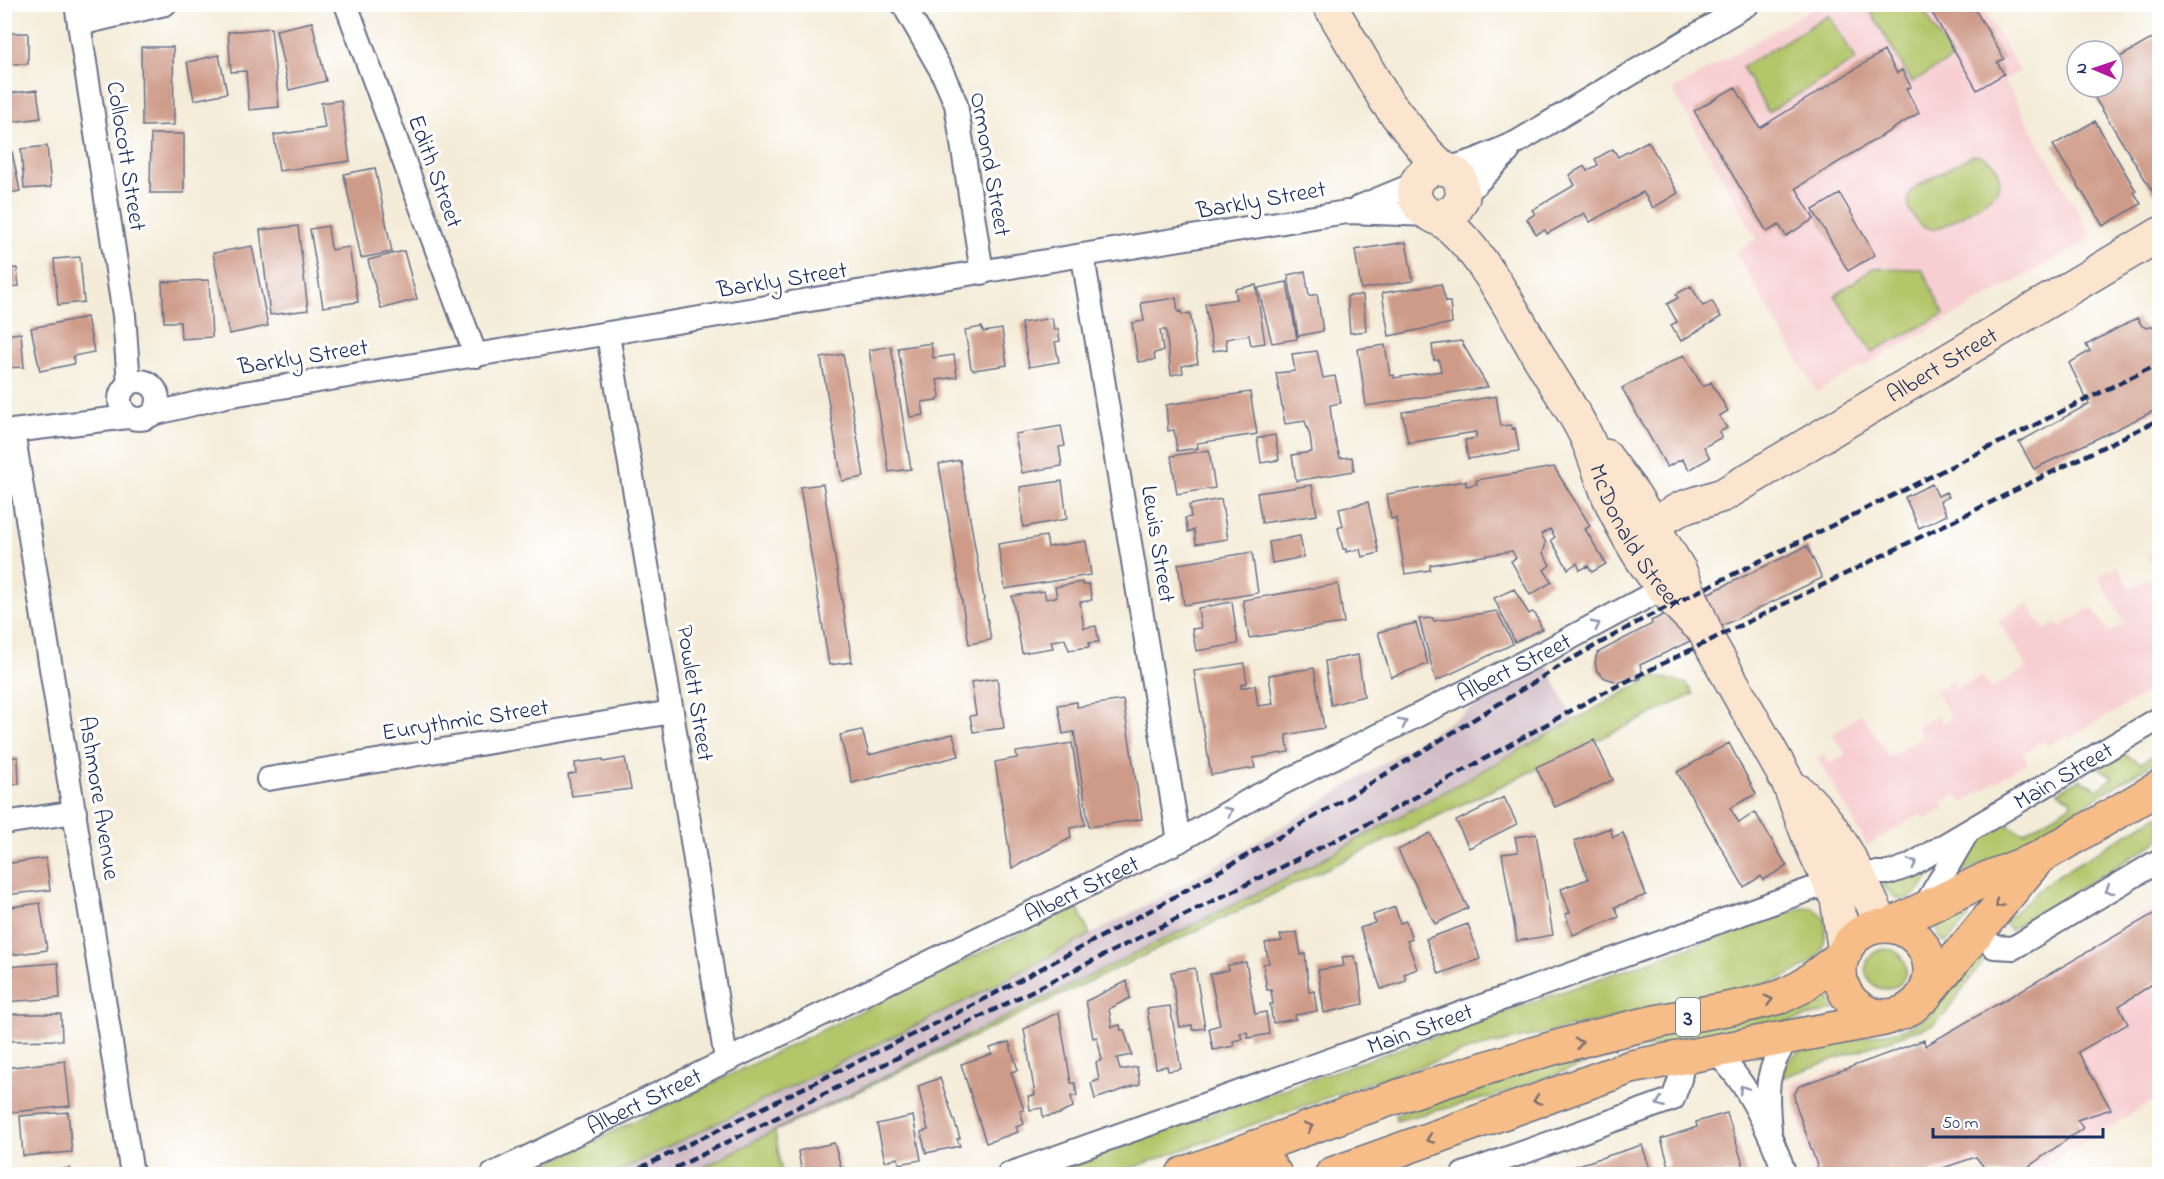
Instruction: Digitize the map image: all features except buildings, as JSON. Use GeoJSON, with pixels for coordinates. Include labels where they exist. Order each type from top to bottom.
{"type":"FeatureCollection","features":[{"type":"Feature","properties":{"kind":"highway","name":"3"},"geometry":{"type":"LineString","coordinates":[[1183,1174],[1255,1161],[1334,1118],[1522,1058],[1643,1025],[1780,997],[1801,987],[1845,953],[1863,932],[1885,926],[1988,878],[2037,859],[2160,787]]}},
{"type":"Feature","properties":{"kind":"highway","name":"3"},"geometry":{"type":"LineString","coordinates":[[1332,1174],[1619,1071],[1696,1053],[1884,1018],[1908,1009],[2037,859]]}},
{"type":"Feature","properties":{"kind":"highway"},"geometry":{"type":"LineString","coordinates":[[1845,953],[1841,975],[1844,988],[1851,1000],[1862,1009],[1874,1014],[1888,1016],[1908,1009],[1924,993],[1929,979],[1927,956],[1915,938],[1902,930],[1885,926]]}},
{"type":"Feature","properties":{"kind":"highway"},"geometry":{"type":"LineString","coordinates":[[1255,1161],[1275,1174]]}},
{"type":"Feature","properties":{"kind":"street"},"geometry":{"type":"LineString","coordinates":[[78,14],[165,4]]}},
{"type":"Feature","properties":{"kind":"street","name":"Edith Street"},"geometry":{"type":"LineString","coordinates":[[346,4],[476,356]]}},
{"type":"Feature","properties":{"kind":"street","name":"Ormond Street"},"geometry":{"type":"LineString","coordinates":[[903,4],[952,91],[982,273]]}},
{"type":"Feature","properties":{"kind":"street"},"geometry":{"type":"LineString","coordinates":[[1329,4],[1431,175]]}},
{"type":"Feature","properties":{"kind":"street","name":"Barkly Street"},"geometry":{"type":"LineString","coordinates":[[1347,212],[1388,197],[1431,175],[1485,157],[1517,142],[1748,4]]}},
{"type":"Feature","properties":{"kind":"street","name":"Collocott Street"},"geometry":{"type":"LineString","coordinates":[[78,14],[136,394]]}},
{"type":"Feature","properties":{"kind":"street","name":"Barkly Street"},"geometry":{"type":"LineString","coordinates":[[136,394],[158,404],[153,414],[226,396],[1347,212],[1448,207],[1517,142]]}},
{"type":"Feature","properties":{"kind":"street"},"geometry":{"type":"LineString","coordinates":[[1431,175],[1460,178],[1448,207],[1417,202],[1431,175]]}},
{"type":"Feature","properties":{"kind":"street","name":"McDonald Street"},"geometry":{"type":"LineString","coordinates":[[1448,207],[1450,227],[1491,276],[1586,436],[1614,508],[1647,541],[1694,602],[1702,628],[1789,784],[1809,838],[1885,926]]}},
{"type":"Feature","properties":{"kind":"street","name":"Albert Street"},"geometry":{"type":"LineString","coordinates":[[1647,541],[1682,508],[1723,495],[2160,234]]}},
{"type":"Feature","properties":{"kind":"street","name":"Lewis Street"},"geometry":{"type":"LineString","coordinates":[[1083,256],[1179,841]]}},
{"type":"Feature","properties":{"kind":"street","name":"Powlett Street"},"geometry":{"type":"LineString","coordinates":[[608,335],[672,712],[726,1060]]}},
{"type":"Feature","properties":{"kind":"street","name":"Barkly Street"},"geometry":{"type":"LineString","coordinates":[[9,431],[57,423],[136,394],[226,396]]}},
{"type":"Feature","properties":{"kind":"street","name":"Ashmore Avenue"},"geometry":{"type":"LineString","coordinates":[[9,431],[75,812],[132,1174]]}},
{"type":"Feature","properties":{"kind":"street","name":"McDonald Street"},"geometry":{"type":"LineString","coordinates":[[1647,541],[1661,586],[1702,628]]}},
{"type":"Feature","properties":{"kind":"street","name":"Albert Street"},"geometry":{"type":"LineString","coordinates":[[493,1174],[1179,841],[1253,798],[1548,650],[1656,592],[1661,586]]}},
{"type":"Feature","properties":{"kind":"street","name":"Eurythmic Street"},"geometry":{"type":"LineString","coordinates":[[268,779],[672,712]]}},
{"type":"Feature","properties":{"kind":"street","name":"Main Street"},"geometry":{"type":"LineString","coordinates":[[1009,1174],[1844,877],[1900,870],[2160,718]]}},
{"type":"Feature","properties":{"kind":"street"},"geometry":{"type":"LineString","coordinates":[[4,823],[75,812]]}},
{"type":"Feature","properties":{"kind":"street","name":"Main Street"},"geometry":{"type":"LineString","coordinates":[[1924,907],[1968,831]]}},
{"type":"Feature","properties":{"kind":"street"},"geometry":{"type":"LineString","coordinates":[[1977,931],[1994,947],[2005,950],[2013,948],[2160,860]]}},
{"type":"Feature","properties":{"kind":"street","name":"McDonald Street"},"geometry":{"type":"LineString","coordinates":[[1844,877],[1840,912],[1845,953]]}},
{"type":"Feature","properties":{"kind":"street"},"geometry":{"type":"LineString","coordinates":[[1770,1133],[1767,1079],[1772,1063],[1790,1035]]}},
{"type":"Feature","properties":{"kind":"street"},"geometry":{"type":"LineString","coordinates":[[1463,1174],[1672,1099],[1680,1079],[1696,1053],[1731,1069],[1770,1133],[1785,1174]]}},
{"type":"Feature","properties":{"kind":"shaded area"},"geometry":{"type":"Polygon","coordinates":[[[1818,5],[1981,5],[2020,71],[2004,80],[2093,238],[1817,392],[1735,252],[1757,239],[1673,90],[1818,5]]]}},
{"type":"Feature","properties":{"kind":"shaded area"},"geometry":{"type":"Polygon","coordinates":[[[2159,550],[2159,686],[2069,738],[2066,735],[2048,746],[2044,741],[2023,753],[2028,762],[1962,803],[1956,794],[1941,802],[1945,809],[1925,820],[1921,814],[1867,845],[1817,757],[1823,754],[1830,764],[1846,755],[1833,734],[1862,713],[1889,757],[1922,737],[1917,726],[1938,716],[1942,723],[1951,718],[1935,690],[1952,680],[1957,689],[1982,676],[1990,689],[2027,668],[1998,620],[2028,603],[2044,630],[2056,623],[2059,627],[2092,607],[2109,633],[2125,623],[2099,579],[2100,575],[2114,567],[2119,568],[2131,589],[2157,573],[2147,555],[2159,550]]]}},
{"type":"Feature","properties":{"kind":"shaded area"},"geometry":{"type":"Polygon","coordinates":[[[1547,665],[1573,719],[1360,839],[1288,878],[691,1174],[613,1174],[959,1004],[1139,909],[1280,828],[1451,721],[1547,665]]]}},
{"type":"Feature","properties":{"kind":"shaded area"},"geometry":{"type":"Polygon","coordinates":[[[2159,903],[2159,1097],[2031,1174],[1993,1174],[1985,1160],[1937,1174],[1813,1174],[1790,1084],[1932,1042],[2159,903]]]}},
{"type":"Feature","properties":{"kind":"green space"},"geometry":{"type":"Polygon","coordinates":[[[1867,5],[1921,5],[1952,59],[1912,82],[1867,5]]]}},
{"type":"Feature","properties":{"kind":"green space"},"geometry":{"type":"Polygon","coordinates":[[[1829,15],[1856,60],[1768,112],[1742,67],[1829,15]]]}},
{"type":"Feature","properties":{"kind":"green space"},"geometry":{"type":"Polygon","coordinates":[[[1973,155],[1990,161],[1998,171],[1999,183],[1994,194],[1960,217],[1936,229],[1920,225],[1913,217],[1908,203],[1914,188],[1973,155]]]}},
{"type":"Feature","properties":{"kind":"green space"},"geometry":{"type":"Polygon","coordinates":[[[1873,268],[1922,269],[1944,314],[1872,352],[1835,296],[1873,268]]]}},
{"type":"Feature","properties":{"kind":"green space"},"geometry":{"type":"Polygon","coordinates":[[[1654,676],[1687,684],[1694,694],[775,1131],[782,1174],[691,1174],[774,1131],[1288,878],[1654,676]]]}},
{"type":"Feature","properties":{"kind":"green space"},"geometry":{"type":"Polygon","coordinates":[[[2159,752],[2159,759],[2061,820],[1986,862],[1960,874],[1957,873],[1956,869],[1967,855],[1991,832],[2006,824],[2023,833],[2072,805],[2071,800],[2058,792],[2080,779],[2098,789],[2113,777],[2099,768],[2123,754],[2141,763],[2159,752]]]}},
{"type":"Feature","properties":{"kind":"green space"},"geometry":{"type":"Polygon","coordinates":[[[2159,815],[2159,841],[2010,930],[2004,922],[2050,880],[2159,815]]]}},
{"type":"Feature","properties":{"kind":"green space"},"geometry":{"type":"Polygon","coordinates":[[[1938,861],[1923,887],[1909,899],[1896,898],[1882,885],[1938,861]]]}},
{"type":"Feature","properties":{"kind":"green space"},"geometry":{"type":"Polygon","coordinates":[[[1077,906],[1090,935],[959,1004],[613,1174],[526,1174],[1077,906]]]}},
{"type":"Feature","properties":{"kind":"green space"},"geometry":{"type":"Polygon","coordinates":[[[1804,907],[1813,908],[1825,918],[1825,933],[1819,955],[1803,968],[1768,984],[1476,1048],[1368,1083],[1115,1174],[1042,1174],[1804,907]]]}},
{"type":"Feature","properties":{"kind":"green space"},"geometry":{"type":"Polygon","coordinates":[[[1962,914],[1969,918],[1946,943],[1939,937],[1937,927],[1962,914]]]}},
{"type":"Feature","properties":{"kind":"green space"},"geometry":{"type":"Polygon","coordinates":[[[1886,949],[1900,955],[1906,969],[1900,983],[1886,989],[1872,983],[1866,969],[1872,955],[1886,949]]]}},
{"type":"Feature","properties":{"kind":"green space"},"geometry":{"type":"Polygon","coordinates":[[[1982,954],[1986,957],[1946,1013],[1934,1024],[1781,1078],[1787,1062],[1802,1051],[1832,1042],[1886,1033],[1916,1024],[1933,1011],[1972,956],[1982,954]]]}},
{"type":"Feature","properties":{"kind":"green space"},"geometry":{"type":"Polygon","coordinates":[[[1825,986],[1834,1010],[1765,1028],[1635,1050],[1596,1060],[1498,1095],[1396,1121],[1395,1115],[1565,1058],[1825,986]]]}},
{"type":"Feature","properties":{"kind":"railway"},"geometry":{"type":"LineString","coordinates":[[628,1174],[975,1004],[1160,905],[1342,801],[1568,661],[1645,618],[2160,363]]}},
{"type":"Feature","properties":{"kind":"railway"},"geometry":{"type":"LineString","coordinates":[[663,1174],[1360,828],[1601,694],[2160,419]]}}]}
